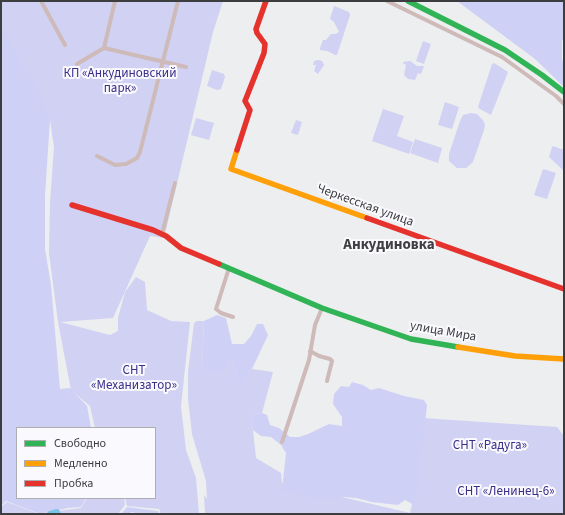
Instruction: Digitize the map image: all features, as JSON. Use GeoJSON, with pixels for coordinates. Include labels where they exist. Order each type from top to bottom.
{"type":"FeatureCollection","features":[{"type":"Feature","properties":{"kind":"street"},"geometry":{"type":"LineString","coordinates":[[41,1],[65,45]]}},
{"type":"Feature","properties":{"kind":"street"},"geometry":{"type":"LineString","coordinates":[[104,48],[115,1]]}},
{"type":"Feature","properties":{"kind":"street"},"geometry":{"type":"LineString","coordinates":[[96,156],[115,164],[126,164],[137,158],[140,152],[178,1]]}},
{"type":"Feature","properties":{"kind":"street","name":"Черкесская улица"},"geometry":{"type":"LineString","coordinates":[[266,1],[256,29],[257,33],[265,44],[264,53],[245,101],[250,110],[231,169],[449,249],[564,289]]}},
{"type":"Feature","properties":{"kind":"street"},"geometry":{"type":"LineString","coordinates":[[386,1],[502,57],[556,96],[564,104]]}},
{"type":"Feature","properties":{"kind":"street"},"geometry":{"type":"LineString","coordinates":[[408,1],[505,50],[564,92]]}},
{"type":"Feature","properties":{"kind":"street"},"geometry":{"type":"LineString","coordinates":[[77,64],[104,48],[186,67]]}},
{"type":"Feature","properties":{"kind":"street"},"geometry":{"type":"LineString","coordinates":[[162,234],[175,183]]}},
{"type":"Feature","properties":{"kind":"street","name":"улица Мира"},"geometry":{"type":"LineString","coordinates":[[72,205],[162,234],[181,248],[322,308],[411,340],[515,356],[564,359]]}},
{"type":"Feature","properties":{"kind":"street"},"geometry":{"type":"LineString","coordinates":[[229,268],[216,310],[233,317]]}},
{"type":"Feature","properties":{"kind":"street"},"geometry":{"type":"LineString","coordinates":[[282,442],[302,382],[315,325],[322,308]]}},
{"type":"Feature","properties":{"kind":"street"},"geometry":{"type":"LineString","coordinates":[[310,351],[332,361],[327,381]]}},
{"type":"Feature","properties":{"kind":"green space","name":"КП «Анкудиновский парк»"},"geometry":{"type":"Polygon","coordinates":[[[1,1],[223,1],[213,32],[164,238],[150,236],[113,318],[60,322],[110,335],[118,331],[118,318],[125,292],[136,277],[145,282],[147,310],[171,321],[190,322],[181,406],[186,450],[196,478],[199,514],[161,514],[159,509],[127,506],[125,499],[156,499],[156,427],[95,427],[90,406],[71,390],[58,322],[49,253],[50,203],[54,147],[50,120],[1,32],[1,1]]]}},
{"type":"Feature","properties":{"kind":"green space"},"geometry":{"type":"Polygon","coordinates":[[[334,6],[349,12],[350,15],[337,55],[320,50],[323,40],[326,40],[331,34],[339,32],[334,22],[330,19],[334,6]]]}},
{"type":"Feature","properties":{"kind":"green space"},"geometry":{"type":"Polygon","coordinates":[[[423,41],[431,44],[424,64],[416,61],[423,41]]]}},
{"type":"Feature","properties":{"kind":"green space"},"geometry":{"type":"Polygon","coordinates":[[[314,61],[322,61],[324,65],[318,74],[314,71],[316,65],[313,65],[314,61]]]}},
{"type":"Feature","properties":{"kind":"green space"},"geometry":{"type":"Polygon","coordinates":[[[410,61],[417,66],[424,66],[421,74],[418,73],[415,80],[408,79],[404,75],[406,65],[403,62],[410,61]]]}},
{"type":"Feature","properties":{"kind":"green space"},"geometry":{"type":"Polygon","coordinates":[[[494,63],[508,72],[491,115],[478,107],[492,64],[494,63]]]}},
{"type":"Feature","properties":{"kind":"green space"},"geometry":{"type":"Polygon","coordinates":[[[212,70],[224,74],[225,77],[221,89],[217,90],[207,86],[212,70]]]}},
{"type":"Feature","properties":{"kind":"green space"},"geometry":{"type":"Polygon","coordinates":[[[445,102],[459,107],[452,129],[438,125],[445,102]]]}},
{"type":"Feature","properties":{"kind":"green space"},"geometry":{"type":"Polygon","coordinates":[[[383,109],[404,116],[397,136],[413,142],[409,154],[372,141],[383,109]]]}},
{"type":"Feature","properties":{"kind":"green space"},"geometry":{"type":"Polygon","coordinates":[[[471,113],[477,114],[483,120],[485,125],[484,130],[473,162],[466,168],[457,168],[449,161],[449,154],[463,115],[471,113]]]}},
{"type":"Feature","properties":{"kind":"green space"},"geometry":{"type":"Polygon","coordinates":[[[196,118],[214,123],[209,140],[191,135],[196,118]]]}},
{"type":"Feature","properties":{"kind":"green space"},"geometry":{"type":"Polygon","coordinates":[[[296,120],[302,122],[298,135],[291,133],[296,120]]]}},
{"type":"Feature","properties":{"kind":"green space"},"geometry":{"type":"Polygon","coordinates":[[[415,139],[442,148],[438,163],[410,153],[415,139]]]}},
{"type":"Feature","properties":{"kind":"green space"},"geometry":{"type":"Polygon","coordinates":[[[553,146],[564,150],[564,171],[549,157],[553,146]]]}},
{"type":"Feature","properties":{"kind":"green space"},"geometry":{"type":"Polygon","coordinates":[[[543,169],[556,173],[547,199],[534,195],[543,169]]]}},
{"type":"Feature","properties":{"kind":"green space"},"geometry":{"type":"Polygon","coordinates":[[[197,321],[204,321],[202,369],[232,360],[239,383],[252,369],[273,372],[262,413],[253,415],[251,422],[256,458],[281,473],[282,483],[410,513],[415,491],[422,418],[557,427],[564,436],[564,514],[205,514],[204,495],[207,499],[206,481],[192,434],[188,399],[188,372],[194,323],[197,321]]]}},
{"type":"Feature","properties":{"kind":"green space"},"geometry":{"type":"Polygon","coordinates":[[[86,499],[124,499],[125,505],[118,514],[61,514],[58,511],[81,508],[86,499]]]}},
{"type":"Feature","properties":{"kind":"green space"},"geometry":{"type":"Polygon","coordinates":[[[7,502],[39,514],[1,514],[1,507],[7,502]]]}},
{"type":"Feature","properties":{"kind":"shaded area"},"geometry":{"type":"Polygon","coordinates":[[[457,1],[564,1],[564,39],[562,40],[562,60],[564,62],[564,87],[535,59],[457,1]]]}},
{"type":"Feature","properties":{"kind":"shaded area"},"geometry":{"type":"Polygon","coordinates":[[[1,28],[37,88],[50,120],[45,195],[45,249],[51,285],[60,389],[70,388],[87,406],[91,427],[16,427],[16,499],[85,499],[81,507],[68,508],[40,514],[6,501],[1,506],[1,28]]]}},
{"type":"Feature","properties":{"kind":"shaded area"},"geometry":{"type":"Polygon","coordinates":[[[217,315],[226,318],[232,344],[244,344],[251,336],[257,324],[263,324],[268,335],[252,369],[239,384],[232,360],[219,374],[202,369],[204,321],[217,315]]]}},
{"type":"Feature","properties":{"kind":"shaded area"},"geometry":{"type":"Polygon","coordinates":[[[352,382],[363,385],[371,390],[379,388],[404,396],[424,400],[427,405],[418,486],[414,505],[405,500],[398,505],[343,497],[329,500],[294,494],[282,490],[286,453],[281,445],[271,437],[261,436],[253,430],[251,422],[253,415],[262,413],[267,415],[270,425],[279,428],[290,437],[299,437],[308,434],[329,424],[342,426],[342,417],[333,404],[334,394],[341,386],[349,387],[352,382]]]}},
{"type":"Feature","properties":{"kind":"shaded area"},"geometry":{"type":"Polygon","coordinates":[[[127,507],[158,511],[159,514],[139,514],[132,512],[128,514],[121,514],[127,507]]]}},
{"type":"Feature","properties":{"kind":"waterway"},"geometry":{"type":"LineString","coordinates":[[50,514],[57,512],[58,514]]}},
{"type":"Feature","properties":{"kind":"traffic: fast"},"geometry":{"type":"LineString","coordinates":[[408,1],[505,50],[564,92]]}},
{"type":"Feature","properties":{"kind":"traffic: fast"},"geometry":{"type":"LineString","coordinates":[[219,264],[322,308],[411,339],[458,347]]}},
{"type":"Feature","properties":{"kind":"traffic: slow"},"geometry":{"type":"LineString","coordinates":[[237,150],[231,169],[367,218]]}},
{"type":"Feature","properties":{"kind":"traffic: slow"},"geometry":{"type":"LineString","coordinates":[[458,347],[515,356],[564,359]]}},
{"type":"Feature","properties":{"kind":"traffic: jam"},"geometry":{"type":"LineString","coordinates":[[237,150],[250,110],[245,101],[264,53],[265,44],[257,33],[256,29],[266,1]]}},
{"type":"Feature","properties":{"kind":"traffic: jam"},"geometry":{"type":"LineString","coordinates":[[72,205],[153,230],[166,236],[181,248],[219,264]]}},
{"type":"Feature","properties":{"kind":"traffic: jam"},"geometry":{"type":"LineString","coordinates":[[367,218],[564,289]]}},
{"type":"Feature","properties":{"kind":"district","name":"Анкудиновка"},"geometry":{"type":"Point","coordinates":[389,246]}},
{"type":"Feature","properties":{"kind":"park label","name":"СНТ «Механизатор»"},"geometry":{"type":"Point","coordinates":[134,378]}},
{"type":"Feature","properties":{"kind":"park label","name":"СНТ «Радуга»"},"geometry":{"type":"Point","coordinates":[490,446]}},
{"type":"Feature","properties":{"kind":"park label","name":"СНТ «Ленинец-6»"},"geometry":{"type":"Point","coordinates":[506,492]}}]}
